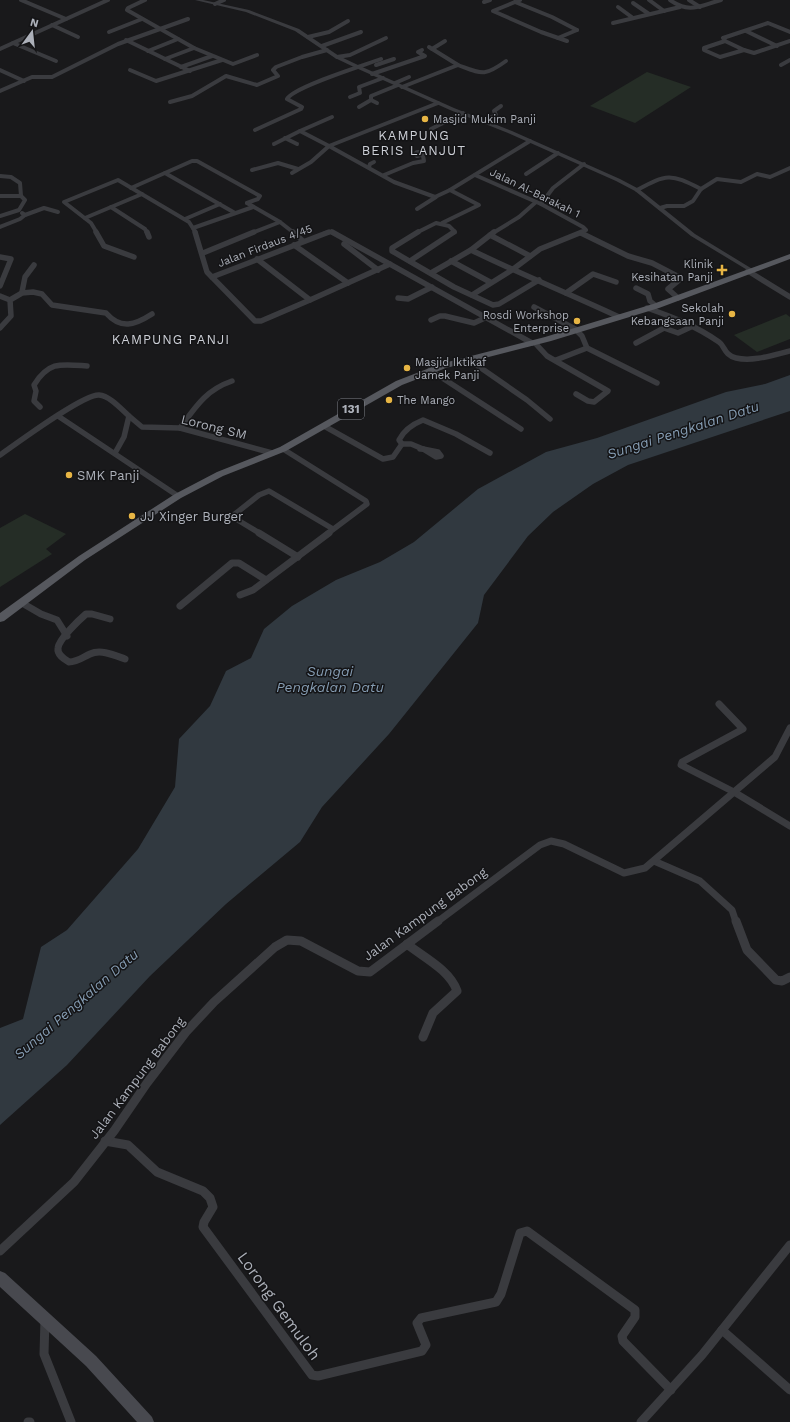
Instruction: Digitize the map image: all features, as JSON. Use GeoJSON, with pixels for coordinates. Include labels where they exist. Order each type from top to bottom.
{"type":"FeatureCollection","features":[{"type":"Feature","properties":{"kind":"main road","name":"131"},"geometry":{"type":"LineString","coordinates":[[0,618],[82,558],[178,496],[220,474],[283,449],[389,388],[430,370],[533,343],[651,307],[790,256]]}},
{"type":"Feature","properties":{"kind":"main road"},"geometry":{"type":"LineString","coordinates":[[0,1278],[91,1362],[147,1422]]}},
{"type":"Feature","properties":{"kind":"street"},"geometry":{"type":"LineString","coordinates":[[21,0],[66,19]]}},
{"type":"Feature","properties":{"kind":"street"},"geometry":{"type":"LineString","coordinates":[[0,50],[108,0]]}},
{"type":"Feature","properties":{"kind":"street"},"geometry":{"type":"LineString","coordinates":[[145,0],[126,9],[194,48],[222,60],[237,64],[257,55]]}},
{"type":"Feature","properties":{"kind":"street"},"geometry":{"type":"LineString","coordinates":[[198,0],[262,16],[297,30],[337,57],[372,74],[584,164],[637,190],[683,228],[725,255],[726,258],[790,297]]}},
{"type":"Feature","properties":{"kind":"street"},"geometry":{"type":"LineString","coordinates":[[215,4],[224,0]]}},
{"type":"Feature","properties":{"kind":"street"},"geometry":{"type":"LineString","coordinates":[[484,2],[490,0]]}},
{"type":"Feature","properties":{"kind":"street"},"geometry":{"type":"LineString","coordinates":[[520,0],[493,11],[541,32],[567,41]]}},
{"type":"Feature","properties":{"kind":"street"},"geometry":{"type":"LineString","coordinates":[[649,0],[664,11]]}},
{"type":"Feature","properties":{"kind":"street"},"geometry":{"type":"LineString","coordinates":[[670,0],[680,7],[690,9],[721,0]]}},
{"type":"Feature","properties":{"kind":"street"},"geometry":{"type":"LineString","coordinates":[[689,0],[700,6]]}},
{"type":"Feature","properties":{"kind":"street"},"geometry":{"type":"LineString","coordinates":[[515,2],[552,17],[577,30],[558,38]]}},
{"type":"Feature","properties":{"kind":"street"},"geometry":{"type":"LineString","coordinates":[[633,3],[650,14]]}},
{"type":"Feature","properties":{"kind":"street"},"geometry":{"type":"LineString","coordinates":[[618,7],[633,18]]}},
{"type":"Feature","properties":{"kind":"street"},"geometry":{"type":"LineString","coordinates":[[613,24],[680,7]]}},
{"type":"Feature","properties":{"kind":"street"},"geometry":{"type":"LineString","coordinates":[[109,32],[142,19]]}},
{"type":"Feature","properties":{"kind":"street"},"geometry":{"type":"LineString","coordinates":[[0,91],[32,77],[52,77],[94,54],[126,40],[188,19]]}},
{"type":"Feature","properties":{"kind":"street"},"geometry":{"type":"LineString","coordinates":[[308,37],[329,32],[348,21]]}},
{"type":"Feature","properties":{"kind":"street"},"geometry":{"type":"LineString","coordinates":[[725,41],[723,38],[768,23],[790,32]]}},
{"type":"Feature","properties":{"kind":"street"},"geometry":{"type":"LineString","coordinates":[[52,25],[78,37]]}},
{"type":"Feature","properties":{"kind":"street"},"geometry":{"type":"LineString","coordinates":[[746,31],[777,46]]}},
{"type":"Feature","properties":{"kind":"street"},"geometry":{"type":"LineString","coordinates":[[322,46],[361,32]]}},
{"type":"Feature","properties":{"kind":"street"},"geometry":{"type":"LineString","coordinates":[[337,57],[350,55],[386,38]]}},
{"type":"Feature","properties":{"kind":"street"},"geometry":{"type":"LineString","coordinates":[[148,51],[178,39]]}},
{"type":"Feature","properties":{"kind":"street"},"geometry":{"type":"LineString","coordinates":[[126,40],[190,71]]}},
{"type":"Feature","properties":{"kind":"street"},"geometry":{"type":"LineString","coordinates":[[445,41],[430,48],[458,65],[480,74],[490,73],[506,61]]}},
{"type":"Feature","properties":{"kind":"street"},"geometry":{"type":"LineString","coordinates":[[744,50],[720,57],[704,50],[704,48],[725,41],[754,53],[790,41]]}},
{"type":"Feature","properties":{"kind":"street"},"geometry":{"type":"LineString","coordinates":[[13,43],[56,60]]}},
{"type":"Feature","properties":{"kind":"street"},"geometry":{"type":"LineString","coordinates":[[165,59],[194,48]]}},
{"type":"Feature","properties":{"kind":"street"},"geometry":{"type":"LineString","coordinates":[[170,102],[178,102],[228,76],[257,85],[278,76],[274,70],[276,67],[302,57],[327,50]]}},
{"type":"Feature","properties":{"kind":"street"},"geometry":{"type":"LineString","coordinates":[[422,50],[418,52],[425,56]]}},
{"type":"Feature","properties":{"kind":"street"},"geometry":{"type":"LineString","coordinates":[[372,74],[437,52]]}},
{"type":"Feature","properties":{"kind":"street"},"geometry":{"type":"LineString","coordinates":[[181,67],[212,56]]}},
{"type":"Feature","properties":{"kind":"street"},"geometry":{"type":"LineString","coordinates":[[255,130],[301,109],[302,107],[287,99],[289,95],[310,85],[360,68],[381,59]]}},
{"type":"Feature","properties":{"kind":"street"},"geometry":{"type":"LineString","coordinates":[[360,68],[394,59]]}},
{"type":"Feature","properties":{"kind":"street"},"geometry":{"type":"LineString","coordinates":[[130,70],[155,81],[222,60]]}},
{"type":"Feature","properties":{"kind":"street"},"geometry":{"type":"LineString","coordinates":[[780,65],[790,60]]}},
{"type":"Feature","properties":{"kind":"street"},"geometry":{"type":"LineString","coordinates":[[359,107],[371,100],[371,96],[398,85],[458,65]]}},
{"type":"Feature","properties":{"kind":"street"},"geometry":{"type":"LineString","coordinates":[[0,71],[24,81]]}},
{"type":"Feature","properties":{"kind":"street"},"geometry":{"type":"LineString","coordinates":[[398,85],[409,77]]}},
{"type":"Feature","properties":{"kind":"street"},"geometry":{"type":"LineString","coordinates":[[350,97],[360,93],[360,86],[382,78]]}},
{"type":"Feature","properties":{"kind":"street"},"geometry":{"type":"LineString","coordinates":[[371,100],[377,103]]}},
{"type":"Feature","properties":{"kind":"street"},"geometry":{"type":"LineString","coordinates":[[292,173],[311,162],[329,146],[438,103]]}},
{"type":"Feature","properties":{"kind":"street"},"geometry":{"type":"LineString","coordinates":[[482,120],[496,116],[494,111],[501,106]]}},
{"type":"Feature","properties":{"kind":"street"},"geometry":{"type":"LineString","coordinates":[[431,129],[463,113]]}},
{"type":"Feature","properties":{"kind":"street"},"geometry":{"type":"LineString","coordinates":[[274,144],[332,117]]}},
{"type":"Feature","properties":{"kind":"street"},"geometry":{"type":"LineString","coordinates":[[300,131],[384,175],[394,182],[431,197],[436,197]]}},
{"type":"Feature","properties":{"kind":"street"},"geometry":{"type":"LineString","coordinates":[[285,138],[297,144]]}},
{"type":"Feature","properties":{"kind":"street"},"geometry":{"type":"LineString","coordinates":[[417,209],[530,141]]}},
{"type":"Feature","properties":{"kind":"street"},"geometry":{"type":"LineString","coordinates":[[526,174],[558,153]]}},
{"type":"Feature","properties":{"kind":"street"},"geometry":{"type":"LineString","coordinates":[[384,175],[413,163],[424,161],[421,156],[413,163]]}},
{"type":"Feature","properties":{"kind":"street"},"geometry":{"type":"LineString","coordinates":[[131,188],[192,161],[198,161],[260,196],[258,199],[247,203],[280,222],[303,241]]}},
{"type":"Feature","properties":{"kind":"street"},"geometry":{"type":"LineString","coordinates":[[369,167],[370,164],[374,162]]}},
{"type":"Feature","properties":{"kind":"street"},"geometry":{"type":"LineString","coordinates":[[252,170],[278,163],[298,169]]}},
{"type":"Feature","properties":{"kind":"street"},"geometry":{"type":"LineString","coordinates":[[417,279],[471,250],[490,235],[519,217],[538,203],[552,188],[584,164]]}},
{"type":"Feature","properties":{"kind":"street"},"geometry":{"type":"LineString","coordinates":[[660,208],[666,206],[684,206],[692,201],[701,189],[721,179],[739,182],[744,181],[755,174],[770,177],[790,168]]}},
{"type":"Feature","properties":{"kind":"street"},"geometry":{"type":"LineString","coordinates":[[165,173],[235,213]]}},
{"type":"Feature","properties":{"kind":"street","name":"Jalan Al-Barakah 1"},"geometry":{"type":"LineString","coordinates":[[475,175],[538,203],[583,227],[584,232],[628,256],[652,263],[679,277],[679,280],[668,289],[678,298]]}},
{"type":"Feature","properties":{"kind":"street"},"geometry":{"type":"LineString","coordinates":[[0,176],[11,177],[20,183],[21,196],[25,201],[19,210],[0,216]]}},
{"type":"Feature","properties":{"kind":"street"},"geometry":{"type":"LineString","coordinates":[[637,190],[659,179],[673,176],[701,189]]}},
{"type":"Feature","properties":{"kind":"street"},"geometry":{"type":"LineString","coordinates":[[134,257],[104,246],[90,223],[64,202],[118,180],[184,219],[193,228],[203,253],[207,273],[257,322],[390,264]]}},
{"type":"Feature","properties":{"kind":"street"},"geometry":{"type":"LineString","coordinates":[[442,223],[478,205],[450,190]]}},
{"type":"Feature","properties":{"kind":"street"},"geometry":{"type":"LineString","coordinates":[[85,218],[142,194]]}},
{"type":"Feature","properties":{"kind":"street"},"geometry":{"type":"LineString","coordinates":[[0,196],[21,196]]}},
{"type":"Feature","properties":{"kind":"street"},"geometry":{"type":"LineString","coordinates":[[184,219],[220,204]]}},
{"type":"Feature","properties":{"kind":"street"},"geometry":{"type":"LineString","coordinates":[[111,207],[145,228],[149,237]]}},
{"type":"Feature","properties":{"kind":"street"},"geometry":{"type":"LineString","coordinates":[[193,228],[253,207]]}},
{"type":"Feature","properties":{"kind":"street"},"geometry":{"type":"LineString","coordinates":[[0,227],[44,208],[58,212]]}},
{"type":"Feature","properties":{"kind":"street"},"geometry":{"type":"LineString","coordinates":[[19,210],[25,215]]}},
{"type":"Feature","properties":{"kind":"street"},"geometry":{"type":"LineString","coordinates":[[203,253],[280,222]]}},
{"type":"Feature","properties":{"kind":"street"},"geometry":{"type":"LineString","coordinates":[[410,261],[455,232],[454,229],[442,223],[433,222],[392,249],[393,252],[491,304],[497,305],[539,280]]}},
{"type":"Feature","properties":{"kind":"street"},"geometry":{"type":"LineString","coordinates":[[472,295],[490,282],[512,270],[544,247],[584,232]]}},
{"type":"Feature","properties":{"kind":"street"},"geometry":{"type":"LineString","coordinates":[[325,233],[333,233],[533,343],[543,353],[606,388],[608,392],[594,402],[588,401],[576,394]]}},
{"type":"Feature","properties":{"kind":"street"},"geometry":{"type":"LineString","coordinates":[[325,233],[350,247],[378,270]]}},
{"type":"Feature","properties":{"kind":"street","name":"Jalan Firdaus 4/45"},"geometry":{"type":"LineString","coordinates":[[212,277],[325,233]]}},
{"type":"Feature","properties":{"kind":"street"},"geometry":{"type":"LineString","coordinates":[[490,235],[530,256]]}},
{"type":"Feature","properties":{"kind":"street"},"geometry":{"type":"LineString","coordinates":[[294,245],[348,283]]}},
{"type":"Feature","properties":{"kind":"street"},"geometry":{"type":"LineString","coordinates":[[471,250],[512,270],[539,280],[619,317]]}},
{"type":"Feature","properties":{"kind":"street"},"geometry":{"type":"LineString","coordinates":[[0,257],[11,259],[0,286]]}},
{"type":"Feature","properties":{"kind":"street"},"geometry":{"type":"LineString","coordinates":[[257,260],[310,300]]}},
{"type":"Feature","properties":{"kind":"street"},"geometry":{"type":"LineString","coordinates":[[451,261],[490,282]]}},
{"type":"Feature","properties":{"kind":"street"},"geometry":{"type":"LineString","coordinates":[[22,292],[25,277],[34,265]]}},
{"type":"Feature","properties":{"kind":"street"},"geometry":{"type":"LineString","coordinates":[[566,292],[593,274],[616,282]]}},
{"type":"Feature","properties":{"kind":"street"},"geometry":{"type":"LineString","coordinates":[[398,298],[408,299],[432,287]]}},
{"type":"Feature","properties":{"kind":"street"},"geometry":{"type":"LineString","coordinates":[[636,288],[648,294],[651,307],[684,320],[720,343],[725,352],[736,358],[763,358],[790,351]]}},
{"type":"Feature","properties":{"kind":"street"},"geometry":{"type":"LineString","coordinates":[[10,300],[22,292],[35,291],[42,294],[52,305],[106,313],[117,324],[132,323],[144,319],[152,314]]}},
{"type":"Feature","properties":{"kind":"street"},"geometry":{"type":"LineString","coordinates":[[0,296],[10,300]]}},
{"type":"Feature","properties":{"kind":"street"},"geometry":{"type":"LineString","coordinates":[[0,328],[10,316],[10,300]]}},
{"type":"Feature","properties":{"kind":"street"},"geometry":{"type":"LineString","coordinates":[[534,307],[577,330],[582,336],[586,348],[657,384]]}},
{"type":"Feature","properties":{"kind":"street"},"geometry":{"type":"LineString","coordinates":[[431,320],[442,316],[474,323],[487,318]]}},
{"type":"Feature","properties":{"kind":"street"},"geometry":{"type":"LineString","coordinates":[[636,343],[664,328],[678,333],[694,326]]}},
{"type":"Feature","properties":{"kind":"street"},"geometry":{"type":"LineString","coordinates":[[556,360],[586,348]]}},
{"type":"Feature","properties":{"kind":"street"},"geometry":{"type":"LineString","coordinates":[[468,359],[527,400],[550,419]]}},
{"type":"Feature","properties":{"kind":"street"},"geometry":{"type":"LineString","coordinates":[[40,407],[34,401],[36,391],[34,385],[43,372],[55,364],[87,366]]}},
{"type":"Feature","properties":{"kind":"street"},"geometry":{"type":"LineString","coordinates":[[430,370],[520,429]]}},
{"type":"Feature","properties":{"kind":"street"},"geometry":{"type":"LineString","coordinates":[[180,428],[206,394],[217,386],[232,381]]}},
{"type":"Feature","properties":{"kind":"street","name":"Lorong SM"},"geometry":{"type":"LineString","coordinates":[[58,416],[87,398],[96,395],[108,400],[142,427],[180,428],[272,453]]}},
{"type":"Feature","properties":{"kind":"street"},"geometry":{"type":"LineString","coordinates":[[0,455],[58,416],[178,496]]}},
{"type":"Feature","properties":{"kind":"street"},"geometry":{"type":"LineString","coordinates":[[115,454],[124,437],[129,416]]}},
{"type":"Feature","properties":{"kind":"street"},"geometry":{"type":"LineString","coordinates":[[324,426],[383,460],[392,458],[399,452],[402,444],[399,440],[401,436],[417,422],[426,421],[456,434],[490,453]]}},
{"type":"Feature","properties":{"kind":"street"},"geometry":{"type":"LineString","coordinates":[[402,444],[412,443],[420,449]]}},
{"type":"Feature","properties":{"kind":"street"},"geometry":{"type":"LineString","coordinates":[[240,595],[253,590],[365,505],[366,501],[283,449]]}},
{"type":"Feature","properties":{"kind":"street"},"geometry":{"type":"LineString","coordinates":[[298,557],[236,519],[234,516],[235,514],[259,495],[269,491],[333,529]]}},
{"type":"Feature","properties":{"kind":"street"},"geometry":{"type":"LineString","coordinates":[[180,606],[232,563],[239,564],[266,580]]}},
{"type":"Feature","properties":{"kind":"street"},"geometry":{"type":"LineString","coordinates":[[22,603],[41,614],[57,620],[67,636]]}},
{"type":"Feature","properties":{"kind":"street"},"geometry":{"type":"LineString","coordinates":[[110,619],[92,614],[86,614],[60,643],[58,650],[61,656],[69,662],[80,661],[90,654],[99,652],[126,659]]}},
{"type":"Feature","properties":{"kind":"street"},"geometry":{"type":"LineString","coordinates":[[719,704],[743,729],[682,762],[681,765],[734,792],[790,826]]}},
{"type":"Feature","properties":{"kind":"street","name":"Jalan Kampung Babong"},"geometry":{"type":"LineString","coordinates":[[1,1248],[74,1182],[186,1032],[214,1002],[275,947],[287,940],[301,941],[358,972],[370,972],[540,845],[551,841],[564,844],[624,872],[646,868],[775,758],[790,728]]}},
{"type":"Feature","properties":{"kind":"street"},"geometry":{"type":"LineString","coordinates":[[654,861],[702,882],[733,911],[748,952],[776,980],[782,981],[790,977]]}},
{"type":"Feature","properties":{"kind":"street"},"geometry":{"type":"LineString","coordinates":[[407,944],[451,979],[457,986],[457,991],[433,1013],[423,1037]]}},
{"type":"Feature","properties":{"kind":"street","name":"Lorong Gemuloh"},"geometry":{"type":"LineString","coordinates":[[106,1141],[128,1145],[157,1172],[203,1191],[210,1198],[213,1207],[203,1227],[312,1375],[318,1376],[422,1351],[426,1345],[417,1323],[421,1318],[496,1302],[501,1294],[520,1233],[527,1231],[635,1310],[635,1317],[622,1336],[623,1341],[671,1390]]}},
{"type":"Feature","properties":{"kind":"street"},"geometry":{"type":"LineString","coordinates":[[642,1422],[722,1330],[790,1245]]}},
{"type":"Feature","properties":{"kind":"street"},"geometry":{"type":"LineString","coordinates":[[45,1318],[44,1354],[71,1422]]}},
{"type":"Feature","properties":{"kind":"street"},"geometry":{"type":"LineString","coordinates":[[722,1330],[790,1390]]}},
{"type":"Feature","properties":{"kind":"shaded area"},"geometry":{"type":"Polygon","coordinates":[[[647,72],[691,87],[635,123],[590,106],[647,72]]]}},
{"type":"Feature","properties":{"kind":"shaded area"},"geometry":{"type":"Polygon","coordinates":[[[786,314],[790,317],[790,339],[757,352],[734,335],[786,314]]]}},
{"type":"Feature","properties":{"kind":"shaded area"},"geometry":{"type":"Polygon","coordinates":[[[25,514],[66,534],[46,549],[52,554],[0,587],[0,528],[25,514]]]}},
{"type":"Feature","properties":{"kind":"water","name":"Sungai Pengkalan Datu"},"geometry":{"type":"Polygon","coordinates":[[[790,375],[790,411],[628,465],[593,484],[553,512],[528,536],[484,595],[478,623],[389,734],[322,807],[300,842],[226,904],[150,976],[67,1065],[0,1125],[0,1028],[23,1019],[41,947],[67,930],[138,849],[175,787],[179,739],[210,706],[226,671],[251,658],[264,629],[292,606],[336,580],[380,562],[414,542],[478,489],[546,452],[597,438],[726,392],[765,384],[790,375]]]}},
{"type":"Feature","properties":{"kind":"place","name":"Masjid Mukim Panji"},"geometry":{"type":"Point","coordinates":[425,119]}},
{"type":"Feature","properties":{"kind":"place","name":"Klinik Kesihatan Panji"},"geometry":{"type":"Point","coordinates":[722,270]}},
{"type":"Feature","properties":{"kind":"place","name":"Sekolah Kebangsaan Panji"},"geometry":{"type":"Point","coordinates":[732,314]}},
{"type":"Feature","properties":{"kind":"place","name":"Rosdi Workshop Enterprise"},"geometry":{"type":"Point","coordinates":[577,321]}},
{"type":"Feature","properties":{"kind":"place","name":"Masjid Iktikaf Jamek Panji"},"geometry":{"type":"Point","coordinates":[407,368]}},
{"type":"Feature","properties":{"kind":"place","name":"The Mango"},"geometry":{"type":"Point","coordinates":[389,400]}},
{"type":"Feature","properties":{"kind":"place","name":"SMK Panji"},"geometry":{"type":"Point","coordinates":[69,475]}},
{"type":"Feature","properties":{"kind":"place","name":"JJ Xinger Burger"},"geometry":{"type":"Point","coordinates":[132,516]}},
{"type":"Feature","properties":{"kind":"district","name":"KAMPUNG BERIS LANJUT"},"geometry":{"type":"Point","coordinates":[414,142]}},
{"type":"Feature","properties":{"kind":"district","name":"KAMPUNG PANJI"},"geometry":{"type":"Point","coordinates":[171,339]}}]}
